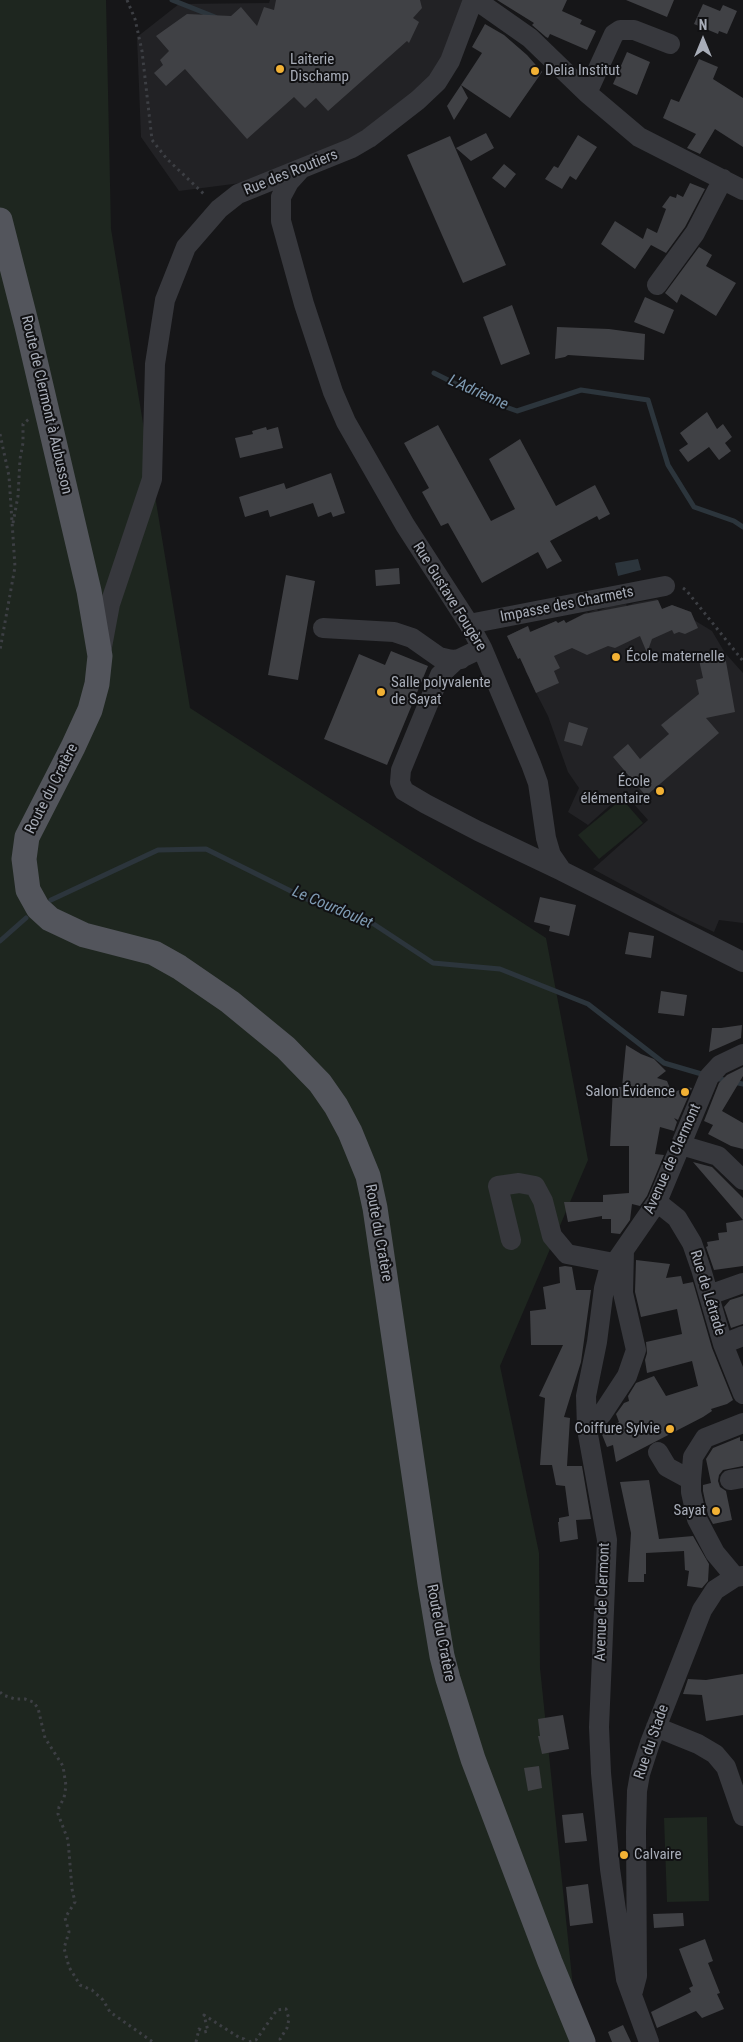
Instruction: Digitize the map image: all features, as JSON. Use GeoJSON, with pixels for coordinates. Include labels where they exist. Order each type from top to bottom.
{"type":"FeatureCollection","features":[{"type":"Feature","properties":{"kind":"main road","name":"Route de Clermont à Aubusson"},"geometry":{"type":"LineString","coordinates":[[0,220],[27,326],[89,591]]}},
{"type":"Feature","properties":{"kind":"main road","name":"Route du Cratère"},"geometry":{"type":"LineString","coordinates":[[89,591],[99,642],[99,671],[94,698],[85,723],[27,837],[24,859],[28,890],[38,908],[50,919],[84,935],[154,953],[179,967],[230,1002],[286,1048],[320,1083],[336,1106],[350,1132],[368,1176],[375,1208],[442,1656],[473,1760],[550,1962],[583,2042]]}},
{"type":"Feature","properties":{"kind":"street","name":"Rue des Routiers"},"geometry":{"type":"LineString","coordinates":[[99,671],[103,635],[110,604],[152,480],[155,364],[165,300],[186,247],[220,209],[238,194],[352,148],[370,138],[428,91],[450,61],[474,0]]}},
{"type":"Feature","properties":{"kind":"street"},"geometry":{"type":"LineString","coordinates":[[474,0],[530,38],[587,92],[639,137],[743,190]]}},
{"type":"Feature","properties":{"kind":"street"},"geometry":{"type":"LineString","coordinates":[[587,92],[614,34],[620,30],[634,30],[670,44]]}},
{"type":"Feature","properties":{"kind":"street","name":"Rue Gustave Fougère"},"geometry":{"type":"LineString","coordinates":[[299,171],[289,182],[281,197],[281,221],[304,304],[333,392],[346,422],[405,525],[469,624],[482,648],[532,764],[538,783],[548,846],[551,855],[562,871]]}},
{"type":"Feature","properties":{"kind":"street"},"geometry":{"type":"LineString","coordinates":[[657,285],[695,233],[723,179]]}},
{"type":"Feature","properties":{"kind":"street","name":"Rue des Routiers"},"geometry":{"type":"LineString","coordinates":[[89,591],[103,586],[114,578],[129,551]]}},
{"type":"Feature","properties":{"kind":"street","name":"Impasse des Charmets"},"geometry":{"type":"LineString","coordinates":[[469,624],[665,586]]}},
{"type":"Feature","properties":{"kind":"street"},"geometry":{"type":"LineString","coordinates":[[323,628],[394,632],[412,638],[439,657],[452,660],[461,659]]}},
{"type":"Feature","properties":{"kind":"street"},"geometry":{"type":"LineString","coordinates":[[482,648],[449,665],[440,675],[401,770],[400,782],[404,791],[478,831],[743,962]]}},
{"type":"Feature","properties":{"kind":"street","name":"Avenue de Clermont"},"geometry":{"type":"LineString","coordinates":[[649,2042],[622,1962],[615,1913],[601,1773],[600,1706],[607,1540],[587,1428],[585,1405],[597,1342],[605,1282],[619,1257],[656,1202],[712,1073],[720,1065],[743,1054]]}},
{"type":"Feature","properties":{"kind":"street"},"geometry":{"type":"LineString","coordinates":[[681,1145],[718,1156],[743,1180]]}},
{"type":"Feature","properties":{"kind":"street"},"geometry":{"type":"LineString","coordinates":[[511,1240],[498,1186],[520,1183],[535,1186],[543,1201],[552,1236],[568,1254],[619,1257],[623,1293],[636,1350],[627,1376],[602,1414],[587,1428]]}},
{"type":"Feature","properties":{"kind":"street","name":"Rue de Létrade"},"geometry":{"type":"LineString","coordinates":[[656,1202],[672,1213],[685,1230],[701,1268],[723,1344],[743,1394]]}},
{"type":"Feature","properties":{"kind":"street"},"geometry":{"type":"LineString","coordinates":[[709,1295],[743,1283]]}},
{"type":"Feature","properties":{"kind":"street"},"geometry":{"type":"LineString","coordinates":[[723,1344],[743,1336]]}},
{"type":"Feature","properties":{"kind":"street"},"geometry":{"type":"LineString","coordinates":[[739,1576],[716,1553],[697,1519],[691,1492],[691,1480],[693,1457],[705,1438],[743,1423]]}},
{"type":"Feature","properties":{"kind":"street"},"geometry":{"type":"LineString","coordinates":[[658,1452],[667,1467],[691,1480]]}},
{"type":"Feature","properties":{"kind":"street","name":"Rue du Stade"},"geometry":{"type":"LineString","coordinates":[[632,1995],[637,1976],[637,1791],[640,1774],[702,1610],[716,1590],[739,1576]]}},
{"type":"Feature","properties":{"kind":"street"},"geometry":{"type":"LineString","coordinates":[[656,1728],[698,1744],[715,1754],[726,1766],[743,1816]]}},
{"type":"Feature","properties":{"kind":"path"},"geometry":{"type":"LineString","coordinates":[[127,0],[135,19],[142,51],[152,140],[167,159],[220,209]]}},
{"type":"Feature","properties":{"kind":"path"},"geometry":{"type":"LineString","coordinates":[[12,529],[18,496],[23,424],[33,416]]}},
{"type":"Feature","properties":{"kind":"path"},"geometry":{"type":"LineString","coordinates":[[0,434],[9,476],[15,567],[0,650]]}},
{"type":"Feature","properties":{"kind":"path"},"geometry":{"type":"LineString","coordinates":[[665,586],[677,586],[686,590],[743,661]]}},
{"type":"Feature","properties":{"kind":"path"},"geometry":{"type":"LineString","coordinates":[[0,1692],[15,1699],[25,1699],[33,1702],[38,1708],[46,1738],[63,1766],[66,1786],[58,1814],[68,1840],[72,1889],[75,1902],[65,1918],[69,1932],[64,1948],[69,1967],[80,1985],[92,1990],[103,2000],[110,2012],[153,2042]]}},
{"type":"Feature","properties":{"kind":"path"},"geometry":{"type":"LineString","coordinates":[[196,2042],[199,2029],[204,2032],[208,2031],[204,2014],[248,2042],[256,2040],[277,2010],[286,2009],[289,2019],[287,2028],[280,2039],[281,2042]]}},
{"type":"Feature","properties":{"kind":"shaded area"},"geometry":{"type":"Polygon","coordinates":[[[0,0],[106,0],[111,229],[190,708],[546,938],[588,1160],[500,1366],[539,1553],[540,1668],[577,2026],[584,2042],[0,2042],[0,0]]]}},
{"type":"Feature","properties":{"kind":"shaded area"},"geometry":{"type":"Polygon","coordinates":[[[270,0],[463,0],[436,74],[351,142],[241,183],[179,191],[141,137],[137,37],[179,4],[269,3],[270,0]]]}},
{"type":"Feature","properties":{"kind":"shaded area"},"geometry":{"type":"Polygon","coordinates":[[[638,559],[641,570],[618,576],[615,563],[638,559]]]}},
{"type":"Feature","properties":{"kind":"shaded area","name":"École élémentaire"},"geometry":{"type":"Polygon","coordinates":[[[657,599],[662,609],[672,605],[691,612],[694,620],[712,631],[725,653],[743,673],[743,923],[719,920],[714,932],[680,916],[593,869],[648,820],[624,793],[588,825],[568,812],[579,788],[568,772],[548,716],[530,681],[536,679],[534,673],[528,676],[525,670],[531,667],[525,655],[518,659],[507,636],[528,626],[531,632],[556,621],[558,623],[564,620],[566,623],[597,609],[598,611],[607,607],[626,604],[627,606],[657,599]]]}},
{"type":"Feature","properties":{"kind":"shaded area"},"geometry":{"type":"Polygon","coordinates":[[[622,799],[643,823],[599,859],[578,835],[622,799]]]}},
{"type":"Feature","properties":{"kind":"shaded area"},"geometry":{"type":"Polygon","coordinates":[[[707,1817],[709,1901],[667,1902],[664,1818],[707,1817]]]}},
{"type":"Feature","properties":{"kind":"building","name":"Laiterie Dischamp"},"geometry":{"type":"Polygon","coordinates":[[[276,0],[420,0],[422,8],[413,18],[419,22],[409,43],[407,41],[328,111],[316,98],[305,108],[294,97],[247,139],[185,69],[166,86],[154,73],[163,65],[160,60],[169,51],[156,36],[187,14],[231,16],[241,7],[257,26],[264,7],[274,10],[276,0]]]}},
{"type":"Feature","properties":{"kind":"building"},"geometry":{"type":"Polygon","coordinates":[[[497,0],[567,0],[562,11],[582,20],[580,24],[596,31],[587,50],[550,34],[548,38],[532,25],[534,23],[497,0]]]}},
{"type":"Feature","properties":{"kind":"building"},"geometry":{"type":"Polygon","coordinates":[[[626,0],[674,0],[667,17],[626,0]]]}},
{"type":"Feature","properties":{"kind":"building"},"geometry":{"type":"Polygon","coordinates":[[[703,4],[720,11],[723,5],[737,11],[727,34],[719,31],[718,34],[694,24],[703,4]]]}},
{"type":"Feature","properties":{"kind":"building"},"geometry":{"type":"Polygon","coordinates":[[[485,24],[504,35],[527,55],[542,72],[510,118],[461,85],[482,53],[472,47],[485,24]]]}},
{"type":"Feature","properties":{"kind":"building"},"geometry":{"type":"Polygon","coordinates":[[[627,52],[650,62],[637,95],[613,84],[627,52]]]}},
{"type":"Feature","properties":{"kind":"building"},"geometry":{"type":"Polygon","coordinates":[[[699,59],[718,67],[713,79],[743,98],[743,147],[715,129],[700,154],[687,148],[696,134],[663,118],[671,99],[679,102],[699,59]]]}},
{"type":"Feature","properties":{"kind":"building"},"geometry":{"type":"Polygon","coordinates":[[[461,85],[468,98],[454,120],[447,106],[461,85]]]}},
{"type":"Feature","properties":{"kind":"building"},"geometry":{"type":"Polygon","coordinates":[[[486,133],[494,148],[471,161],[456,148],[486,133]]]}},
{"type":"Feature","properties":{"kind":"building"},"geometry":{"type":"Polygon","coordinates":[[[578,135],[597,147],[576,180],[570,176],[562,189],[545,179],[554,166],[558,168],[578,135]]]}},
{"type":"Feature","properties":{"kind":"building"},"geometry":{"type":"Polygon","coordinates":[[[450,136],[506,265],[463,283],[407,155],[450,136]]]}},
{"type":"Feature","properties":{"kind":"building"},"geometry":{"type":"Polygon","coordinates":[[[504,164],[516,174],[505,188],[492,178],[504,164]]]}},
{"type":"Feature","properties":{"kind":"building"},"geometry":{"type":"Polygon","coordinates":[[[690,183],[705,189],[685,227],[666,253],[651,245],[635,269],[601,244],[615,221],[643,239],[647,228],[657,233],[666,209],[662,207],[670,196],[676,198],[677,194],[683,197],[690,183]]]}},
{"type":"Feature","properties":{"kind":"building"},"geometry":{"type":"Polygon","coordinates":[[[699,247],[712,255],[706,266],[736,283],[716,316],[681,294],[677,303],[665,293],[699,247]]]}},
{"type":"Feature","properties":{"kind":"building"},"geometry":{"type":"Polygon","coordinates":[[[645,297],[674,310],[664,334],[634,322],[645,297]]]}},
{"type":"Feature","properties":{"kind":"building"},"geometry":{"type":"Polygon","coordinates":[[[512,305],[530,354],[501,365],[483,317],[512,305]]]}},
{"type":"Feature","properties":{"kind":"building"},"geometry":{"type":"Polygon","coordinates":[[[557,327],[609,329],[645,334],[644,360],[568,355],[555,359],[557,327]]]}},
{"type":"Feature","properties":{"kind":"building"},"geometry":{"type":"Polygon","coordinates":[[[707,412],[717,429],[723,424],[732,437],[725,443],[731,451],[719,460],[709,447],[688,462],[679,450],[688,444],[680,433],[707,412]]]}},
{"type":"Feature","properties":{"kind":"building"},"geometry":{"type":"Polygon","coordinates":[[[438,425],[491,521],[515,509],[489,459],[520,439],[556,506],[595,485],[610,514],[599,520],[597,516],[550,541],[562,561],[547,569],[538,552],[482,583],[448,523],[441,526],[422,492],[429,488],[404,443],[438,425]]]}},
{"type":"Feature","properties":{"kind":"building"},"geometry":{"type":"Polygon","coordinates":[[[266,427],[267,430],[278,427],[283,448],[240,458],[235,438],[253,434],[252,431],[266,427]]]}},
{"type":"Feature","properties":{"kind":"building"},"geometry":{"type":"Polygon","coordinates":[[[331,473],[345,513],[333,517],[331,512],[318,517],[313,503],[270,517],[268,510],[245,517],[239,497],[284,483],[286,489],[331,473]]]}},
{"type":"Feature","properties":{"kind":"building"},"geometry":{"type":"Polygon","coordinates":[[[399,568],[400,584],[376,586],[375,570],[399,568]]]}},
{"type":"Feature","properties":{"kind":"building"},"geometry":{"type":"Polygon","coordinates":[[[286,575],[315,581],[298,680],[268,675],[286,575]]]}},
{"type":"Feature","properties":{"kind":"building"},"geometry":{"type":"Polygon","coordinates":[[[658,600],[662,609],[672,605],[691,612],[698,628],[685,634],[679,632],[674,634],[672,630],[652,639],[647,653],[640,636],[615,648],[608,646],[587,655],[572,648],[554,656],[560,668],[554,671],[559,683],[536,693],[520,658],[518,659],[507,636],[528,626],[530,632],[556,621],[558,623],[564,620],[566,623],[584,614],[658,600]]]}},
{"type":"Feature","properties":{"kind":"building","name":"Salle polyvalente de Sayat"},"geometry":{"type":"Polygon","coordinates":[[[391,651],[428,666],[387,765],[324,739],[359,654],[385,665],[391,651]]]}},
{"type":"Feature","properties":{"kind":"building"},"geometry":{"type":"Polygon","coordinates":[[[725,656],[735,712],[706,718],[719,733],[646,796],[613,757],[628,744],[640,759],[669,734],[661,725],[699,694],[696,680],[703,678],[699,660],[725,656]]]}},
{"type":"Feature","properties":{"kind":"building"},"geometry":{"type":"Polygon","coordinates":[[[569,722],[588,728],[582,746],[564,741],[569,722]]]}},
{"type":"Feature","properties":{"kind":"building"},"geometry":{"type":"Polygon","coordinates":[[[540,897],[576,905],[569,936],[549,931],[550,926],[534,922],[540,897]]]}},
{"type":"Feature","properties":{"kind":"building"},"geometry":{"type":"Polygon","coordinates":[[[629,932],[654,936],[651,958],[625,954],[629,932]]]}},
{"type":"Feature","properties":{"kind":"building"},"geometry":{"type":"Polygon","coordinates":[[[661,991],[687,995],[684,1016],[658,1013],[661,991]]]}},
{"type":"Feature","properties":{"kind":"building"},"geometry":{"type":"Polygon","coordinates":[[[742,1025],[741,1038],[709,1052],[712,1028],[742,1025]]]}},
{"type":"Feature","properties":{"kind":"building"},"geometry":{"type":"Polygon","coordinates":[[[626,1045],[654,1059],[666,1071],[657,1078],[667,1081],[672,1093],[687,1087],[692,1088],[678,1120],[674,1118],[677,1122],[674,1131],[660,1127],[655,1154],[664,1155],[647,1196],[640,1206],[632,1204],[630,1220],[620,1234],[611,1233],[611,1219],[602,1219],[602,1216],[568,1222],[564,1202],[603,1202],[603,1195],[629,1193],[629,1146],[610,1146],[613,1087],[622,1087],[626,1045]]]}},
{"type":"Feature","properties":{"kind":"building"},"geometry":{"type":"Polygon","coordinates":[[[743,1067],[743,1076],[722,1111],[743,1123],[743,1149],[731,1146],[708,1134],[713,1125],[704,1121],[719,1083],[727,1075],[743,1067]]]}},
{"type":"Feature","properties":{"kind":"building"},"geometry":{"type":"Polygon","coordinates":[[[693,1162],[712,1167],[743,1198],[743,1220],[693,1162]]]}},
{"type":"Feature","properties":{"kind":"building"},"geometry":{"type":"Polygon","coordinates":[[[743,1220],[743,1266],[714,1270],[706,1247],[708,1246],[707,1242],[719,1240],[718,1233],[727,1232],[726,1223],[743,1220]]]}},
{"type":"Feature","properties":{"kind":"building"},"geometry":{"type":"Polygon","coordinates":[[[636,1260],[670,1264],[666,1278],[681,1276],[683,1284],[693,1282],[712,1348],[733,1400],[711,1409],[712,1411],[703,1417],[616,1462],[613,1445],[607,1447],[601,1432],[619,1422],[616,1414],[624,1403],[629,1401],[628,1396],[636,1383],[654,1376],[666,1396],[698,1386],[692,1361],[647,1373],[645,1360],[647,1353],[646,1342],[682,1334],[677,1309],[641,1317],[635,1292],[636,1260]]]}},
{"type":"Feature","properties":{"kind":"building"},"geometry":{"type":"Polygon","coordinates":[[[559,1267],[572,1267],[576,1290],[591,1290],[581,1362],[564,1417],[570,1418],[567,1466],[582,1466],[591,1519],[576,1520],[578,1539],[560,1542],[559,1518],[569,1516],[565,1486],[556,1485],[552,1465],[540,1465],[545,1398],[539,1396],[563,1345],[531,1345],[530,1311],[546,1309],[543,1287],[560,1283],[559,1267]]]}},
{"type":"Feature","properties":{"kind":"building"},"geometry":{"type":"Polygon","coordinates":[[[743,1296],[743,1324],[731,1328],[724,1307],[730,1300],[743,1296]]]}},
{"type":"Feature","properties":{"kind":"building"},"geometry":{"type":"Polygon","coordinates":[[[740,1437],[740,1441],[743,1441],[743,1466],[723,1470],[719,1475],[718,1481],[720,1487],[726,1491],[732,1520],[713,1524],[708,1515],[703,1491],[703,1485],[711,1483],[706,1459],[713,1448],[740,1437]]]}},
{"type":"Feature","properties":{"kind":"building"},"geometry":{"type":"Polygon","coordinates":[[[649,1480],[659,1539],[693,1536],[709,1564],[708,1581],[702,1588],[687,1586],[689,1571],[685,1570],[684,1551],[646,1553],[644,1582],[628,1582],[631,1533],[620,1482],[649,1480]]]}},
{"type":"Feature","properties":{"kind":"building"},"geometry":{"type":"Polygon","coordinates":[[[743,1674],[743,1715],[706,1721],[702,1695],[683,1694],[688,1679],[706,1680],[743,1674]]]}},
{"type":"Feature","properties":{"kind":"building"},"geometry":{"type":"Polygon","coordinates":[[[563,1715],[569,1749],[542,1754],[538,1736],[540,1736],[538,1719],[563,1715]]]}},
{"type":"Feature","properties":{"kind":"building"},"geometry":{"type":"Polygon","coordinates":[[[539,1766],[542,1788],[528,1791],[524,1768],[539,1766]]]}},
{"type":"Feature","properties":{"kind":"building"},"geometry":{"type":"Polygon","coordinates":[[[583,1813],[587,1841],[565,1843],[562,1815],[583,1813]]]}},
{"type":"Feature","properties":{"kind":"building"},"geometry":{"type":"Polygon","coordinates":[[[588,1884],[593,1923],[570,1926],[566,1887],[588,1884]]]}},
{"type":"Feature","properties":{"kind":"building"},"geometry":{"type":"Polygon","coordinates":[[[683,1913],[684,1926],[654,1928],[653,1914],[683,1913]]]}},
{"type":"Feature","properties":{"kind":"building"},"geometry":{"type":"Polygon","coordinates":[[[705,1939],[713,1961],[708,1963],[720,1993],[717,1994],[724,2009],[702,2018],[696,2011],[657,2028],[651,2012],[691,1992],[689,1988],[693,1986],[679,1949],[705,1939]]]}},
{"type":"Feature","properties":{"kind":"building"},"geometry":{"type":"Polygon","coordinates":[[[623,2025],[631,2042],[612,2042],[608,2032],[623,2025]]]}},
{"type":"Feature","properties":{"kind":"waterway","name":"L'Adrienne"},"geometry":{"type":"LineString","coordinates":[[172,0],[215,17]]}},
{"type":"Feature","properties":{"kind":"waterway","name":"L'Adrienne"},"geometry":{"type":"LineString","coordinates":[[434,373],[492,402],[517,411],[581,390],[648,400],[668,465],[694,507],[734,521],[743,527]]}},
{"type":"Feature","properties":{"kind":"waterway","name":"Le Courdoulet"},"geometry":{"type":"LineString","coordinates":[[51,900],[158,850],[206,849],[319,905],[366,919],[433,963],[500,969],[588,1004],[664,1063],[705,1075]]}},
{"type":"Feature","properties":{"kind":"waterway","name":"Le Courdoulet"},"geometry":{"type":"LineString","coordinates":[[0,941],[26,918]]}},
{"type":"Feature","properties":{"kind":"waterway","name":"Le Courdoulet"},"geometry":{"type":"LineString","coordinates":[[715,1078],[743,1084]]}},
{"type":"Feature","properties":{"kind":"place","name":"Laiterie Dischamp"},"geometry":{"type":"Point","coordinates":[280,69]}},
{"type":"Feature","properties":{"kind":"place","name":"Delia Institut"},"geometry":{"type":"Point","coordinates":[535,71]}},
{"type":"Feature","properties":{"kind":"place","name":"École maternelle"},"geometry":{"type":"Point","coordinates":[616,657]}},
{"type":"Feature","properties":{"kind":"place","name":"Salle polyvalente de Sayat"},"geometry":{"type":"Point","coordinates":[381,692]}},
{"type":"Feature","properties":{"kind":"place","name":"École élémentaire"},"geometry":{"type":"Point","coordinates":[660,791]}},
{"type":"Feature","properties":{"kind":"place","name":"Salon Évidence"},"geometry":{"type":"Point","coordinates":[685,1092]}},
{"type":"Feature","properties":{"kind":"place","name":"Coiffure Sylvie"},"geometry":{"type":"Point","coordinates":[670,1429]}},
{"type":"Feature","properties":{"kind":"place","name":"Sayat"},"geometry":{"type":"Point","coordinates":[716,1511]}},
{"type":"Feature","properties":{"kind":"place","name":"Calvaire"},"geometry":{"type":"Point","coordinates":[624,1855]}}]}
